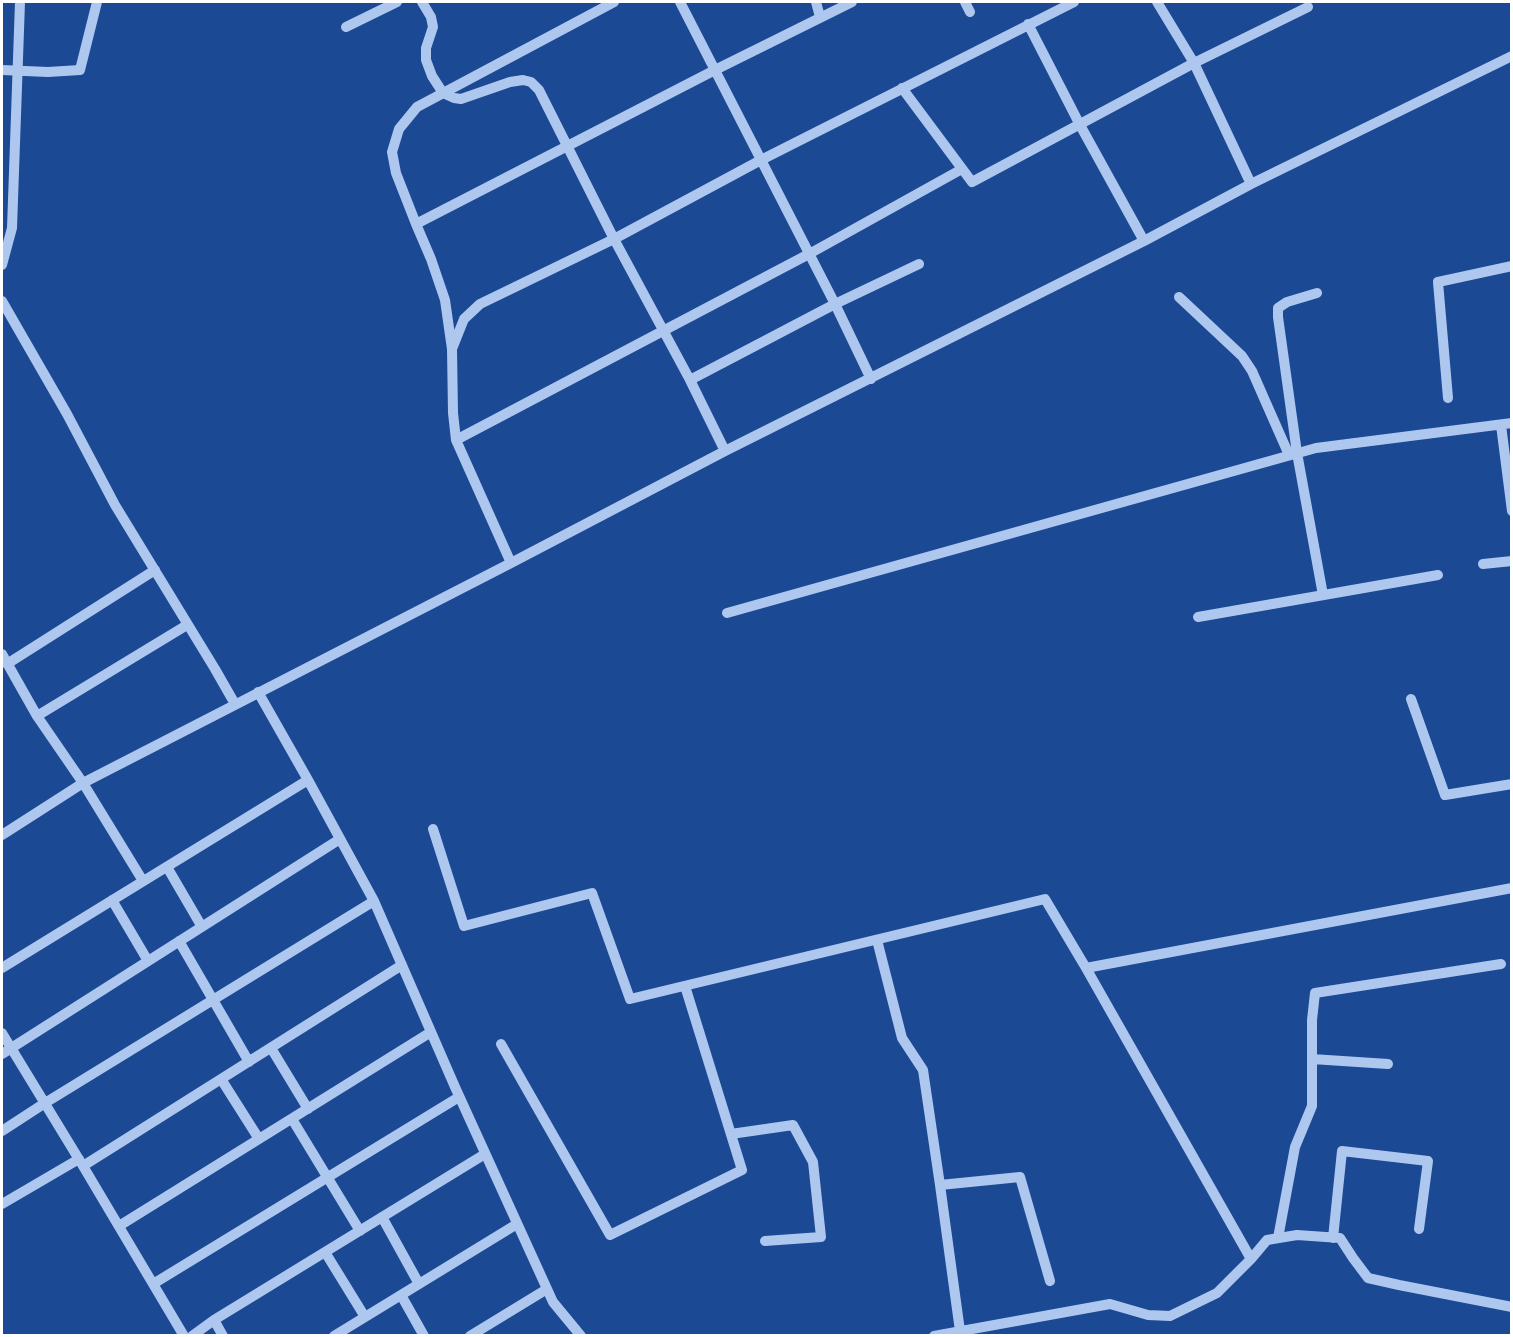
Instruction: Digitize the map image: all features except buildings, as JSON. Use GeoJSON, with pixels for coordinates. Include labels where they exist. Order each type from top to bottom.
{"type":"FeatureCollection","features":[{"type":"Feature","properties":{"kind":"street"},"geometry":{"type":"LineString","coordinates":[[2,265],[12,228],[20,2]]}},
{"type":"Feature","properties":{"kind":"street"},"geometry":{"type":"LineString","coordinates":[[2,70],[48,72],[80,70],[98,2]]}},
{"type":"Feature","properties":{"kind":"street"},"geometry":{"type":"LineString","coordinates":[[346,27],[397,2]]}},
{"type":"Feature","properties":{"kind":"street"},"geometry":{"type":"LineString","coordinates":[[422,2],[431,17],[433,27],[426,48],[426,60],[432,76],[443,93],[460,99],[510,82],[523,80],[531,82],[539,90],[725,451]]}},
{"type":"Feature","properties":{"kind":"street"},"geometry":{"type":"LineString","coordinates":[[511,563],[456,440],[453,413],[452,349],[445,300],[396,172],[392,152],[399,129],[417,107],[614,2]]}},
{"type":"Feature","properties":{"kind":"street"},"geometry":{"type":"LineString","coordinates":[[680,2],[871,379]]}},
{"type":"Feature","properties":{"kind":"street"},"geometry":{"type":"LineString","coordinates":[[816,2],[820,17]]}},
{"type":"Feature","properties":{"kind":"street"},"geometry":{"type":"LineString","coordinates":[[416,224],[852,2]]}},
{"type":"Feature","properties":{"kind":"street"},"geometry":{"type":"LineString","coordinates":[[452,349],[464,319],[480,304],[614,239],[761,160],[1074,2]]}},
{"type":"Feature","properties":{"kind":"street"},"geometry":{"type":"LineString","coordinates":[[1157,2],[1194,63],[1251,184]]}},
{"type":"Feature","properties":{"kind":"street"},"geometry":{"type":"LineString","coordinates":[[902,88],[972,182],[1194,63],[1308,7]]}},
{"type":"Feature","properties":{"kind":"street"},"geometry":{"type":"LineString","coordinates":[[1028,24],[1144,241]]}},
{"type":"Feature","properties":{"kind":"street"},"geometry":{"type":"LineString","coordinates":[[2,835],[83,783],[725,451],[1144,241],[1251,184],[1512,56]]}},
{"type":"Feature","properties":{"kind":"street"},"geometry":{"type":"LineString","coordinates":[[456,440],[809,254],[962,169]]}},
{"type":"Feature","properties":{"kind":"street"},"geometry":{"type":"LineString","coordinates":[[690,380],[835,304],[919,264]]}},
{"type":"Feature","properties":{"kind":"street"},"geometry":{"type":"LineString","coordinates":[[1448,398],[1438,282],[1512,267]]}},
{"type":"Feature","properties":{"kind":"street"},"geometry":{"type":"LineString","coordinates":[[1317,292],[1287,302],[1278,308],[1278,317],[1293,454],[1323,595]]}},
{"type":"Feature","properties":{"kind":"street"},"geometry":{"type":"LineString","coordinates":[[1179,297],[1242,357],[1252,371],[1293,454]]}},
{"type":"Feature","properties":{"kind":"street"},"geometry":{"type":"LineString","coordinates":[[2,302],[67,414],[115,505],[235,704]]}},
{"type":"Feature","properties":{"kind":"street"},"geometry":{"type":"LineString","coordinates":[[728,613],[1316,448],[1506,424],[1512,511]]}},
{"type":"Feature","properties":{"kind":"street"},"geometry":{"type":"LineString","coordinates":[[1483,564],[1512,561]]}},
{"type":"Feature","properties":{"kind":"street"},"geometry":{"type":"LineString","coordinates":[[143,881],[83,783],[37,716],[4,659],[155,570]]}},
{"type":"Feature","properties":{"kind":"street"},"geometry":{"type":"LineString","coordinates":[[1198,617],[1438,575]]}},
{"type":"Feature","properties":{"kind":"street"},"geometry":{"type":"LineString","coordinates":[[37,716],[187,625]]}},
{"type":"Feature","properties":{"kind":"street"},"geometry":{"type":"LineString","coordinates":[[258,692],[374,901],[459,1097],[553,1302],[581,1335]]}},
{"type":"Feature","properties":{"kind":"street"},"geometry":{"type":"LineString","coordinates":[[1411,699],[1445,795],[1512,784]]}},
{"type":"Feature","properties":{"kind":"street"},"geometry":{"type":"LineString","coordinates":[[2,968],[308,780]]}},
{"type":"Feature","properties":{"kind":"street"},"geometry":{"type":"LineString","coordinates":[[433,828],[464,926],[592,893],[630,999],[1045,899],[1251,1259]]}},
{"type":"Feature","properties":{"kind":"street"},"geometry":{"type":"LineString","coordinates":[[6,1051],[340,839]]}},
{"type":"Feature","properties":{"kind":"street"},"geometry":{"type":"LineString","coordinates":[[167,867],[202,927]]}},
{"type":"Feature","properties":{"kind":"street"},"geometry":{"type":"LineString","coordinates":[[1086,968],[1512,888]]}},
{"type":"Feature","properties":{"kind":"street"},"geometry":{"type":"LineString","coordinates":[[112,900],[148,961]]}},
{"type":"Feature","properties":{"kind":"street"},"geometry":{"type":"LineString","coordinates":[[2,1131],[374,901]]}},
{"type":"Feature","properties":{"kind":"street"},"geometry":{"type":"LineString","coordinates":[[877,940],[902,1038],[923,1070],[960,1331]]}},
{"type":"Feature","properties":{"kind":"street"},"geometry":{"type":"LineString","coordinates":[[179,941],[249,1062]]}},
{"type":"Feature","properties":{"kind":"street"},"geometry":{"type":"LineString","coordinates":[[1278,1238],[1295,1147],[1312,1106],[1312,1020],[1315,993],[1502,964]]}},
{"type":"Feature","properties":{"kind":"street"},"geometry":{"type":"LineString","coordinates":[[2,1204],[81,1162],[221,1079],[402,965]]}},
{"type":"Feature","properties":{"kind":"street"},"geometry":{"type":"LineString","coordinates":[[501,1044],[610,1236],[742,1170],[685,986]]}},
{"type":"Feature","properties":{"kind":"street"},"geometry":{"type":"LineString","coordinates":[[119,1226],[431,1032]]}},
{"type":"Feature","properties":{"kind":"street"},"geometry":{"type":"LineString","coordinates":[[2,1033],[6,1051],[45,1103],[184,1335]]}},
{"type":"Feature","properties":{"kind":"street"},"geometry":{"type":"LineString","coordinates":[[271,1048],[308,1109]]}},
{"type":"Feature","properties":{"kind":"street"},"geometry":{"type":"LineString","coordinates":[[1312,1059],[1388,1064]]}},
{"type":"Feature","properties":{"kind":"street"},"geometry":{"type":"LineString","coordinates":[[221,1079],[259,1139]]}},
{"type":"Feature","properties":{"kind":"street"},"geometry":{"type":"LineString","coordinates":[[153,1284],[459,1097]]}},
{"type":"Feature","properties":{"kind":"street"},"geometry":{"type":"LineString","coordinates":[[292,1119],[360,1231]]}},
{"type":"Feature","properties":{"kind":"street"},"geometry":{"type":"LineString","coordinates":[[731,1134],[793,1125],[813,1162],[821,1237],[765,1240]]}},
{"type":"Feature","properties":{"kind":"street"},"geometry":{"type":"LineString","coordinates":[[1333,1238],[1342,1151],[1428,1161],[1419,1229]]}},
{"type":"Feature","properties":{"kind":"street"},"geometry":{"type":"LineString","coordinates":[[192,1335],[485,1154]]}},
{"type":"Feature","properties":{"kind":"street"},"geometry":{"type":"LineString","coordinates":[[940,1185],[1020,1177],[1050,1281]]}},
{"type":"Feature","properties":{"kind":"street"},"geometry":{"type":"LineString","coordinates":[[382,1217],[419,1284]]}},
{"type":"Feature","properties":{"kind":"street"},"geometry":{"type":"LineString","coordinates":[[334,1335],[517,1224]]}},
{"type":"Feature","properties":{"kind":"street"},"geometry":{"type":"LineString","coordinates":[[934,1335],[1110,1304],[1148,1316],[1170,1316],[1216,1293],[1267,1240],[1297,1235],[1340,1238],[1368,1278],[1512,1307]]}},
{"type":"Feature","properties":{"kind":"street"},"geometry":{"type":"LineString","coordinates":[[325,1252],[365,1317]]}},
{"type":"Feature","properties":{"kind":"street"},"geometry":{"type":"LineString","coordinates":[[470,1335],[547,1289]]}},
{"type":"Feature","properties":{"kind":"street"},"geometry":{"type":"LineString","coordinates":[[401,1294],[424,1335]]}},
{"type":"Feature","properties":{"kind":"street"},"geometry":{"type":"LineString","coordinates":[[214,1320],[223,1335]]}}]}
